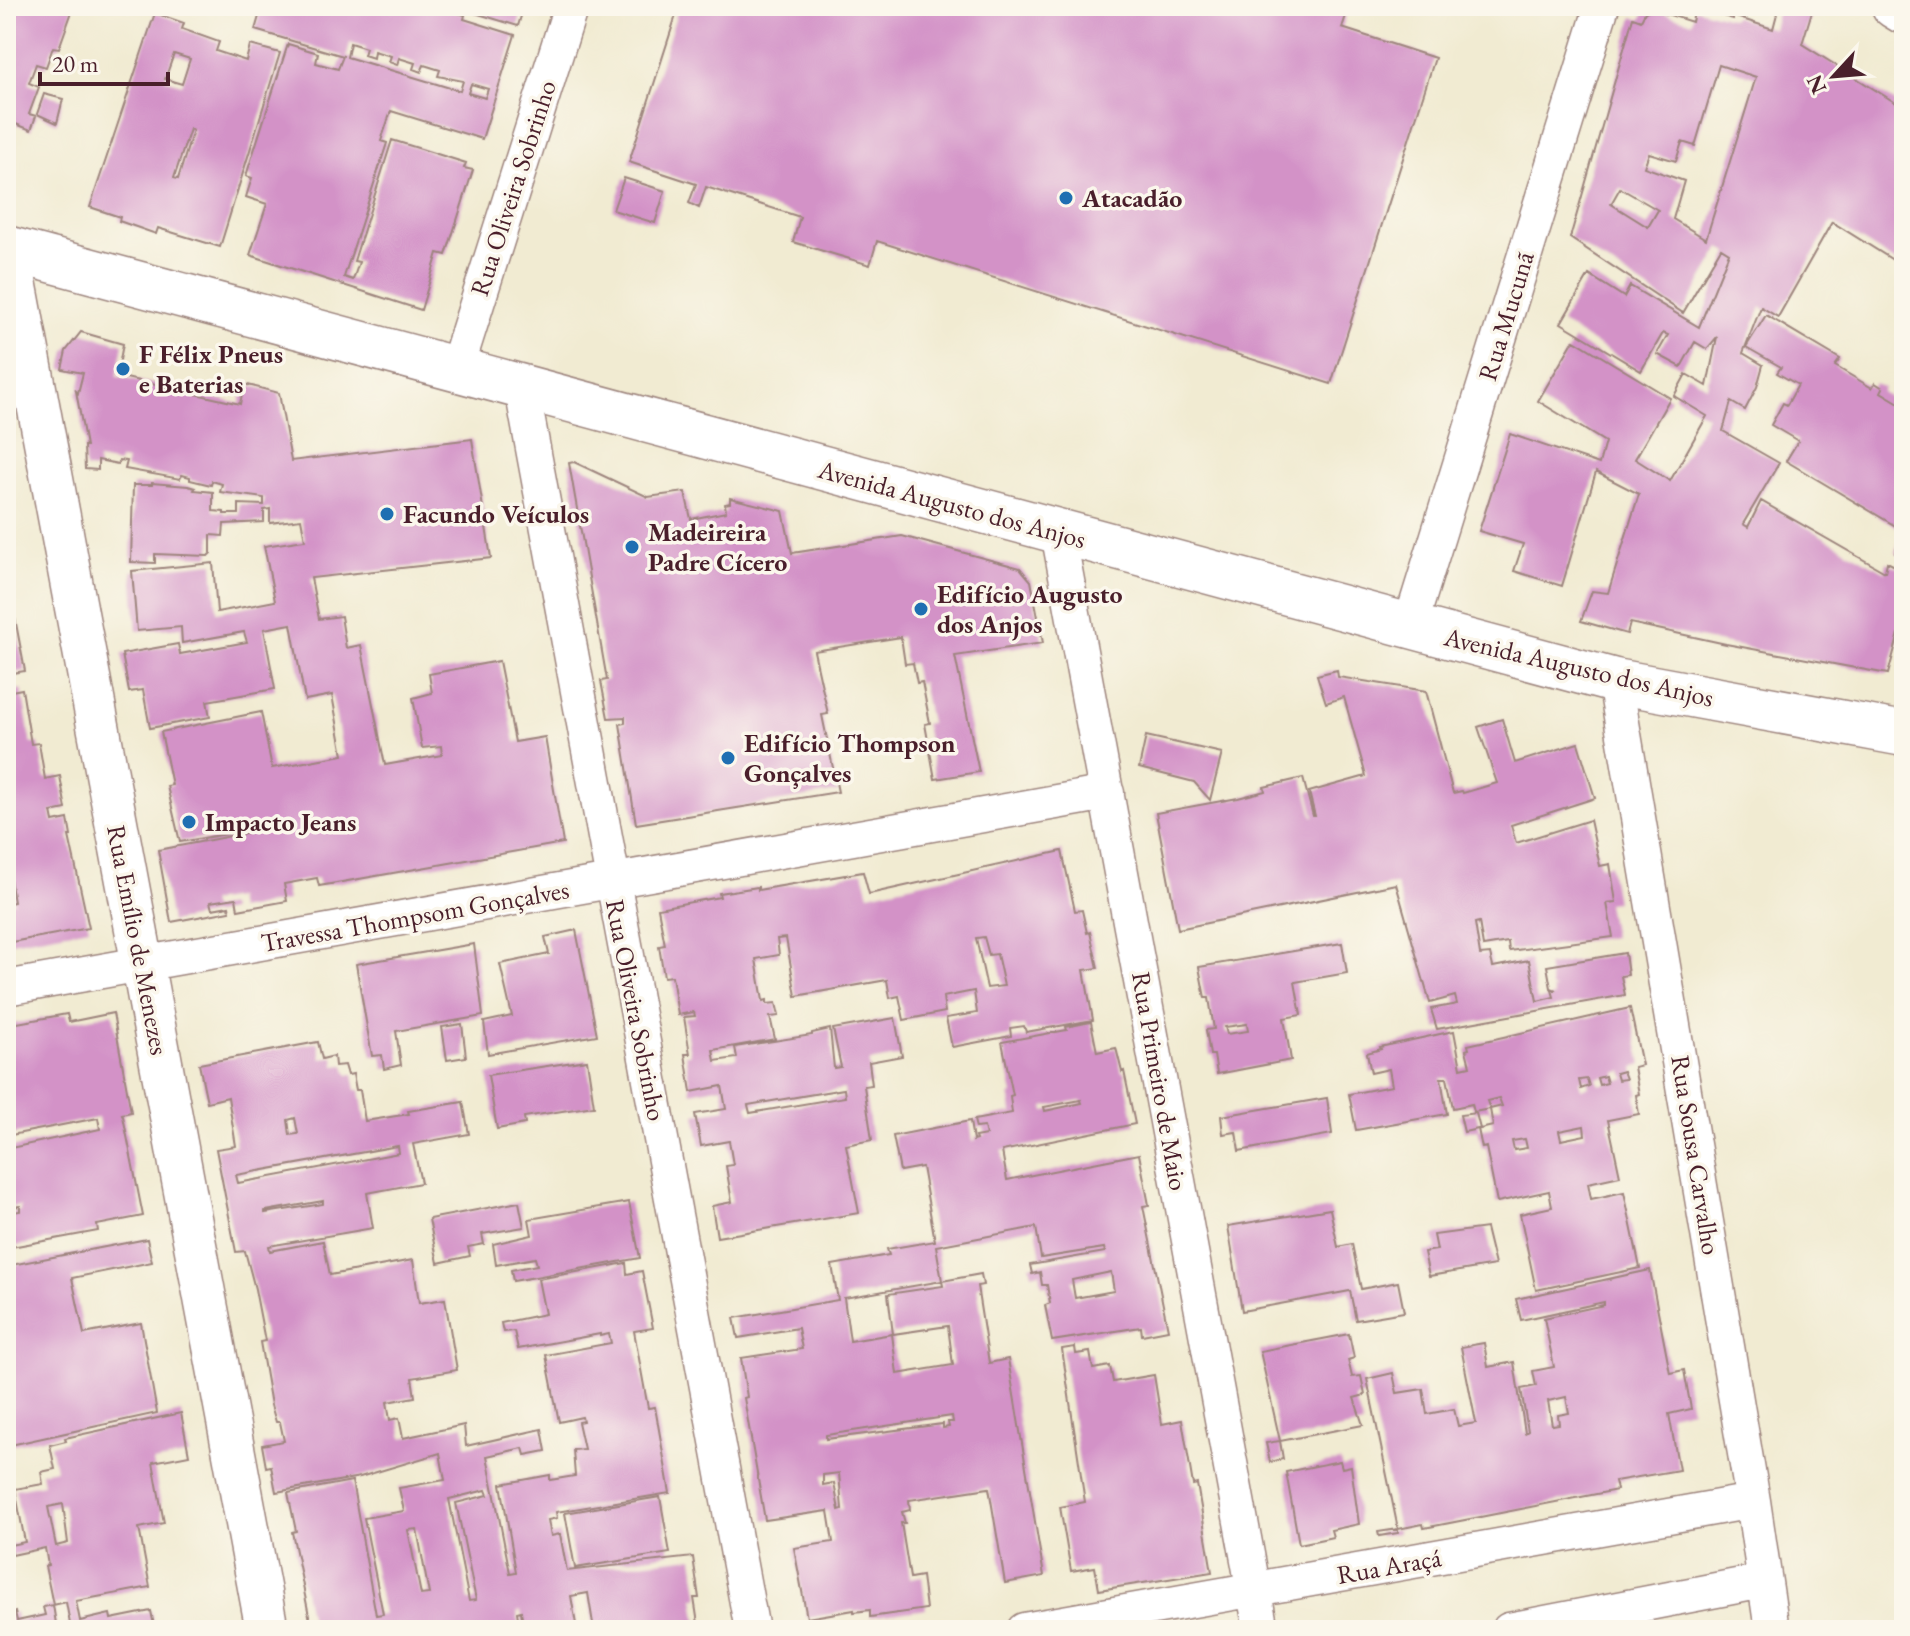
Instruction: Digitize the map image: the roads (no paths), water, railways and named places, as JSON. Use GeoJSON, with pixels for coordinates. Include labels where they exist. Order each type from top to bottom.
{"type":"FeatureCollection","features":[{"type":"Feature","properties":{"kind":"main road"},"geometry":{"type":"LineString","coordinates":[[1894,6],[1904,12]]}},
{"type":"Feature","properties":{"kind":"main road","name":"Avenida Augusto dos Anjos"},"geometry":{"type":"LineString","coordinates":[[8,249],[1615,681],[1904,734]]}},
{"type":"Feature","properties":{"kind":"street","name":"Rua Oliveira Sobrinho"},"geometry":{"type":"LineString","coordinates":[[456,370],[571,6]]}},
{"type":"Feature","properties":{"kind":"street","name":"Rua Mucunã"},"geometry":{"type":"LineString","coordinates":[[1410,626],[1602,6]]}},
{"type":"Feature","properties":{"kind":"street","name":"Rua Emílio de Menezes"},"geometry":{"type":"LineString","coordinates":[[8,249],[267,1630]]}},
{"type":"Feature","properties":{"kind":"street","name":"Rua Oliveira Sobrinho"},"geometry":{"type":"LineString","coordinates":[[522,389],[752,1630]]}},
{"type":"Feature","properties":{"kind":"street","name":"Rua Primeiro de Maio"},"geometry":{"type":"LineString","coordinates":[[1058,532],[1261,1630]]}},
{"type":"Feature","properties":{"kind":"street","name":"Rua Sousa Carvalho"},"geometry":{"type":"LineString","coordinates":[[1615,681],[1772,1630]]}},
{"type":"Feature","properties":{"kind":"street","name":"Travessa Thompsom Gonçalves"},"geometry":{"type":"LineString","coordinates":[[6,988],[1107,793]]}},
{"type":"Feature","properties":{"kind":"street","name":"Rua Araçá"},"geometry":{"type":"LineString","coordinates":[[1024,1630],[1753,1501]]}},
{"type":"Feature","properties":{"kind":"street"},"geometry":{"type":"LineString","coordinates":[[1509,1630],[1763,1581]]}},
{"type":"Feature","properties":{"kind":"place","name":"Atacadão"},"geometry":{"type":"Point","coordinates":[1066,198]}},
{"type":"Feature","properties":{"kind":"place","name":"F Félix Pneus e Baterias"},"geometry":{"type":"Point","coordinates":[123,369]}},
{"type":"Feature","properties":{"kind":"place","name":"Facundo Veículos"},"geometry":{"type":"Point","coordinates":[387,514]}},
{"type":"Feature","properties":{"kind":"place","name":"Madeireira Padre Cícero"},"geometry":{"type":"Point","coordinates":[632,547]}},
{"type":"Feature","properties":{"kind":"place","name":"Edifício Augusto dos Anjos"},"geometry":{"type":"Point","coordinates":[921,609]}},
{"type":"Feature","properties":{"kind":"place","name":"Edifício Thompson Gonçalves"},"geometry":{"type":"Point","coordinates":[728,758]}},
{"type":"Feature","properties":{"kind":"place","name":"Impacto Jeans"},"geometry":{"type":"Point","coordinates":[189,822]}}]}
